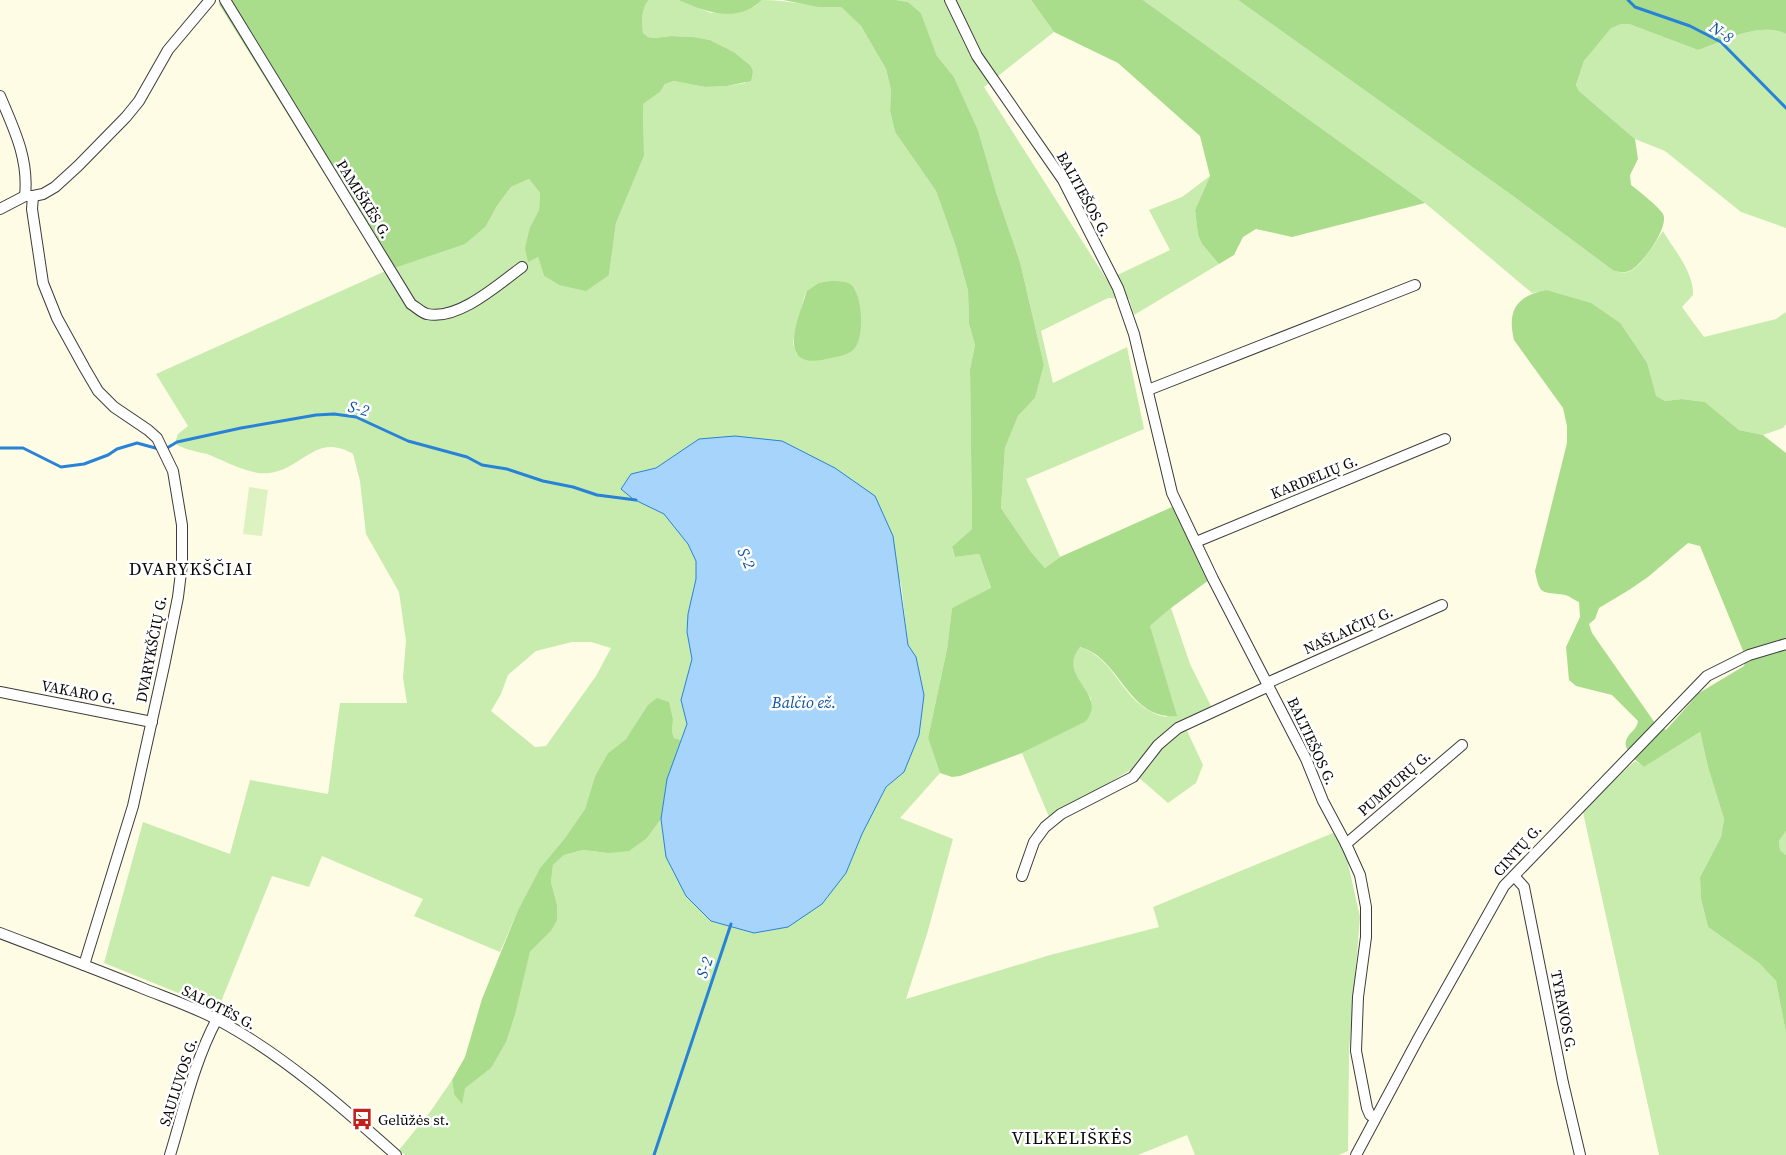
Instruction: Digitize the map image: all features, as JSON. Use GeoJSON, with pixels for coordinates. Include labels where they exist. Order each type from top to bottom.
{"type":"FeatureCollection","features":[{"type":"Feature","properties":{"kind":"street"},"geometry":{"type":"LineString","coordinates":[[0,209],[29,196],[43,194],[55,187],[126,117],[139,101],[168,50],[210,0]]}},
{"type":"Feature","properties":{"kind":"street","name":"PAMIŠKĖS G."},"geometry":{"type":"LineString","coordinates":[[224,0],[411,304],[426,314],[448,314],[483,296],[522,266]]}},
{"type":"Feature","properties":{"kind":"street","name":"BALTIEŠOS G."},"geometry":{"type":"LineString","coordinates":[[950,0],[977,56],[1063,180],[1118,288],[1134,334],[1172,493],[1306,759],[1322,801],[1346,844],[1360,875],[1366,907],[1366,937],[1356,1027],[1356,1051],[1367,1108],[1370,1115],[1375,1118]]}},
{"type":"Feature","properties":{"kind":"street","name":"DVARYKŠČIŲ G."},"geometry":{"type":"LineString","coordinates":[[0,96],[21,144],[43,283],[58,318],[98,391],[114,407],[148,430],[156,438],[173,471],[182,525],[182,564],[175,613],[152,722],[133,806],[84,965]]}},
{"type":"Feature","properties":{"kind":"street"},"geometry":{"type":"LineString","coordinates":[[1148,390],[1415,285]]}},
{"type":"Feature","properties":{"kind":"street","name":"KARDELIŲ G."},"geometry":{"type":"LineString","coordinates":[[1196,542],[1445,439]]}},
{"type":"Feature","properties":{"kind":"street","name":"NAŠLAIČIŲ G."},"geometry":{"type":"LineString","coordinates":[[1022,876],[1034,842],[1045,827],[1061,814],[1134,777],[1158,745],[1178,728],[1268,684],[1442,605]]}},
{"type":"Feature","properties":{"kind":"street","name":"CINTŲ G."},"geometry":{"type":"LineString","coordinates":[[1356,1155],[1499,894],[1514,876],[1706,676],[1749,655],[1786,644]]}},
{"type":"Feature","properties":{"kind":"street","name":"VAKARO G."},"geometry":{"type":"LineString","coordinates":[[0,692],[152,722]]}},
{"type":"Feature","properties":{"kind":"street","name":"PUMPURŲ G."},"geometry":{"type":"LineString","coordinates":[[1346,844],[1462,745]]}},
{"type":"Feature","properties":{"kind":"street","name":"TYRAVOS G."},"geometry":{"type":"LineString","coordinates":[[1514,876],[1524,887],[1563,1083],[1580,1155]]}},
{"type":"Feature","properties":{"kind":"street","name":"SALOTĖS G."},"geometry":{"type":"LineString","coordinates":[[0,933],[193,1008],[250,1038],[298,1074],[396,1155]]}},
{"type":"Feature","properties":{"kind":"street","name":"SAULUVOS G."},"geometry":{"type":"LineString","coordinates":[[170,1155],[195,1068],[217,1020]]}},
{"type":"Feature","properties":{"kind":"green space"},"geometry":{"type":"Polygon","coordinates":[[[223,0],[649,0],[643,11],[642,20],[643,33],[648,37],[694,37],[710,40],[734,52],[751,66],[753,71],[751,81],[727,86],[705,87],[674,81],[665,84],[660,92],[643,104],[644,156],[616,223],[609,275],[586,291],[559,285],[544,276],[538,257],[528,262],[525,248],[530,227],[539,210],[540,193],[529,179],[511,187],[497,206],[486,226],[465,244],[385,271],[219,4],[223,0]]]}},
{"type":"Feature","properties":{"kind":"green space"},"geometry":{"type":"Polygon","coordinates":[[[649,0],[678,0],[711,13],[754,7],[762,0],[841,7],[861,26],[886,69],[891,90],[890,111],[895,132],[936,191],[956,247],[968,291],[969,324],[975,345],[970,369],[972,529],[952,548],[955,557],[979,554],[991,589],[952,608],[947,649],[928,738],[940,773],[900,818],[953,839],[927,934],[906,999],[1050,955],[1159,927],[1153,907],[1333,833],[1345,850],[1360,917],[1349,1052],[1348,1151],[1339,1155],[1195,1155],[1187,1135],[1138,1155],[405,1155],[399,1150],[430,1112],[452,1080],[454,1094],[491,1068],[530,952],[551,931],[557,905],[551,882],[553,865],[564,855],[583,850],[608,853],[647,838],[661,819],[666,857],[686,896],[846,873],[862,834],[886,787],[904,771],[916,657],[908,645],[901,583],[699,439],[656,468],[631,474],[621,488],[633,499],[664,514],[688,544],[696,561],[696,579],[688,614],[687,632],[692,659],[681,700],[687,724],[681,740],[674,738],[672,732],[673,720],[637,724],[626,739],[608,753],[595,776],[585,809],[565,838],[540,868],[518,910],[500,952],[414,916],[423,899],[322,856],[309,887],[272,876],[218,1009],[104,963],[143,822],[230,854],[250,780],[328,794],[340,703],[407,703],[403,678],[406,641],[399,592],[366,534],[360,481],[353,454],[340,448],[329,447],[319,449],[281,470],[262,473],[246,470],[207,454],[180,447],[175,443],[178,434],[188,426],[156,374],[486,226],[497,206],[511,187],[529,179],[540,193],[539,210],[530,227],[528,261],[538,257],[544,276],[559,285],[609,275],[616,223],[644,156],[643,104],[660,92],[665,84],[674,81],[705,87],[727,86],[745,83],[753,71],[751,66],[734,52],[710,40],[694,37],[648,37],[643,33],[642,24],[646,3],[649,0]],[[806,291],[793,343],[797,355],[806,291]],[[572,642],[536,651],[508,675],[501,694],[491,711],[535,747],[546,746],[596,676],[611,648],[591,642],[572,642]]]}},
{"type":"Feature","properties":{"kind":"green space"},"geometry":{"type":"Polygon","coordinates":[[[678,0],[762,0],[742,12],[732,14],[710,12],[678,0]]]}},
{"type":"Feature","properties":{"kind":"green space"},"geometry":{"type":"Polygon","coordinates":[[[783,0],[896,0],[908,2],[921,13],[937,56],[954,77],[978,130],[997,195],[1020,262],[1044,365],[1035,398],[1018,416],[1005,448],[1001,508],[1031,552],[1045,568],[1060,557],[1172,507],[1209,580],[1150,626],[1177,716],[1160,715],[1147,708],[1135,699],[1105,663],[1094,653],[1080,647],[1074,658],[1074,668],[1091,702],[1091,712],[1085,722],[1022,753],[960,776],[952,777],[940,773],[928,738],[947,649],[952,608],[991,588],[979,554],[955,557],[952,547],[972,529],[970,369],[975,345],[969,324],[968,291],[956,247],[936,191],[895,132],[890,111],[891,90],[886,69],[861,26],[841,7],[819,7],[783,0]]]}},
{"type":"Feature","properties":{"kind":"green space"},"geometry":{"type":"Polygon","coordinates":[[[896,0],[1031,0],[1054,32],[984,87],[1107,280],[1170,250],[1149,210],[1182,197],[1210,176],[1195,210],[1198,235],[1202,244],[1219,264],[1134,315],[1129,299],[1108,298],[1041,331],[1053,383],[1127,347],[1144,429],[1026,479],[1060,557],[1045,568],[1031,552],[1001,508],[1005,448],[1018,416],[1035,398],[1044,365],[1020,262],[997,195],[978,130],[954,77],[937,56],[921,13],[908,2],[896,0]]]}},
{"type":"Feature","properties":{"kind":"green space"},"geometry":{"type":"Polygon","coordinates":[[[1031,0],[1143,0],[1425,203],[1292,237],[1256,229],[1243,237],[1234,255],[1219,264],[1202,244],[1198,235],[1195,210],[1210,176],[1200,136],[1118,63],[1054,32],[1031,0]]]}},
{"type":"Feature","properties":{"kind":"green space"},"geometry":{"type":"Polygon","coordinates":[[[1143,0],[1238,0],[1513,196],[1614,271],[1626,272],[1635,268],[1644,259],[1663,231],[1687,270],[1692,286],[1693,295],[1682,307],[1704,337],[1776,319],[1786,312],[1786,424],[1783,428],[1763,435],[1739,430],[1705,402],[1682,399],[1665,401],[1655,396],[1653,389],[1546,290],[1532,293],[1425,203],[1143,0]]]}},
{"type":"Feature","properties":{"kind":"green space"},"geometry":{"type":"Polygon","coordinates":[[[1238,0],[1786,0],[1786,34],[1765,30],[1753,31],[1698,50],[1629,24],[1621,24],[1611,28],[1584,61],[1576,85],[1579,91],[1635,139],[1638,159],[1630,175],[1631,185],[1663,214],[1662,227],[1653,246],[1634,268],[1622,272],[1614,271],[1513,196],[1238,0]]]}},
{"type":"Feature","properties":{"kind":"green space"},"geometry":{"type":"Polygon","coordinates":[[[1629,24],[1698,50],[1753,31],[1776,31],[1786,34],[1786,228],[1741,212],[1665,151],[1635,139],[1579,91],[1576,85],[1584,61],[1611,27],[1629,24]]]}},
{"type":"Feature","properties":{"kind":"green space"},"geometry":{"type":"Polygon","coordinates":[[[831,281],[850,284],[858,296],[861,326],[858,343],[851,352],[843,355],[822,360],[808,360],[799,356],[795,348],[796,325],[807,291],[819,283],[831,281]]]}},
{"type":"Feature","properties":{"kind":"green space"},"geometry":{"type":"Polygon","coordinates":[[[1546,290],[1591,303],[1620,323],[1647,363],[1656,396],[1665,401],[1682,399],[1705,402],[1739,430],[1763,435],[1786,453],[1786,831],[1779,841],[1780,850],[1786,855],[1786,1033],[1776,981],[1759,963],[1708,927],[1701,899],[1700,877],[1721,837],[1724,819],[1708,767],[1700,732],[1644,767],[1630,754],[1626,746],[1627,738],[1638,721],[1612,695],[1576,686],[1569,680],[1566,647],[1580,617],[1579,602],[1567,596],[1543,591],[1535,571],[1567,443],[1567,426],[1563,408],[1514,340],[1512,330],[1513,313],[1516,306],[1527,296],[1546,290]],[[1688,543],[1648,577],[1599,608],[1595,619],[1589,624],[1592,633],[1655,723],[1666,730],[1699,693],[1744,666],[1746,658],[1700,546],[1688,543]]]}},
{"type":"Feature","properties":{"kind":"green space"},"geometry":{"type":"Polygon","coordinates":[[[249,487],[268,490],[262,536],[243,534],[249,487]]]}},
{"type":"Feature","properties":{"kind":"green space"},"geometry":{"type":"Polygon","coordinates":[[[1171,608],[1190,664],[1211,706],[1183,722],[1203,765],[1196,783],[1168,803],[1130,770],[1050,819],[1022,753],[1085,722],[1091,699],[1078,680],[1073,667],[1075,654],[1079,647],[1091,652],[1100,659],[1141,706],[1155,714],[1167,717],[1150,626],[1171,608]]]}},
{"type":"Feature","properties":{"kind":"green space"},"geometry":{"type":"Polygon","coordinates":[[[657,698],[669,702],[673,720],[672,732],[674,738],[681,740],[667,779],[661,819],[647,838],[629,851],[608,853],[583,850],[564,855],[553,865],[551,882],[557,905],[557,920],[551,931],[530,952],[506,1042],[491,1068],[465,1088],[462,1104],[454,1094],[452,1080],[465,1057],[482,999],[518,910],[540,868],[565,838],[585,809],[595,776],[608,753],[626,739],[648,705],[657,698]]]}},
{"type":"Feature","properties":{"kind":"green space"},"geometry":{"type":"Polygon","coordinates":[[[1700,732],[1708,767],[1724,819],[1721,837],[1700,877],[1701,899],[1708,927],[1759,963],[1776,981],[1786,1033],[1786,1155],[1659,1155],[1582,808],[1635,761],[1644,767],[1700,732]]]}},
{"type":"Feature","properties":{"kind":"green space"},"geometry":{"type":"Polygon","coordinates":[[[1786,831],[1786,855],[1780,850],[1779,841],[1786,831]]]}},
{"type":"Feature","properties":{"kind":"water","name":"Balčio ež."},"geometry":{"type":"Polygon","coordinates":[[[735,436],[782,441],[835,468],[875,496],[893,536],[908,645],[916,657],[924,695],[919,735],[904,772],[886,787],[862,834],[846,873],[822,904],[788,927],[754,933],[711,921],[686,896],[666,857],[661,819],[667,779],[687,724],[681,700],[692,659],[687,632],[688,614],[696,579],[696,561],[688,544],[664,514],[633,499],[621,489],[631,474],[656,468],[699,439],[735,436]]]}},
{"type":"Feature","properties":{"kind":"waterway","name":"N-8"},"geometry":{"type":"LineString","coordinates":[[1628,0],[1635,7],[1690,26],[1721,42],[1786,108]]}},
{"type":"Feature","properties":{"kind":"waterway","name":"S-2"},"geometry":{"type":"LineString","coordinates":[[167,448],[177,442],[241,428],[316,415],[334,414],[356,417],[408,441],[467,457],[482,465],[507,469],[543,481],[573,487],[597,495],[636,500]]}},
{"type":"Feature","properties":{"kind":"waterway","name":"S-2"},"geometry":{"type":"LineString","coordinates":[[0,448],[23,448],[61,467],[84,464],[108,455],[117,449],[137,443],[159,449]]}},
{"type":"Feature","properties":{"kind":"waterway","name":"S-2"},"geometry":{"type":"LineString","coordinates":[[654,1155],[731,924]]}},
{"type":"Feature","properties":{"kind":"place","name":"Gelūžės st."},"geometry":{"type":"Point","coordinates":[362,1119]}},
{"type":"Feature","properties":{"kind":"district","name":"DVARYKŠČIAI"},"geometry":{"type":"Point","coordinates":[191,568]}},
{"type":"Feature","properties":{"kind":"district","name":"VILKELIŠKĖS"},"geometry":{"type":"Point","coordinates":[1072,1137]}}]}
